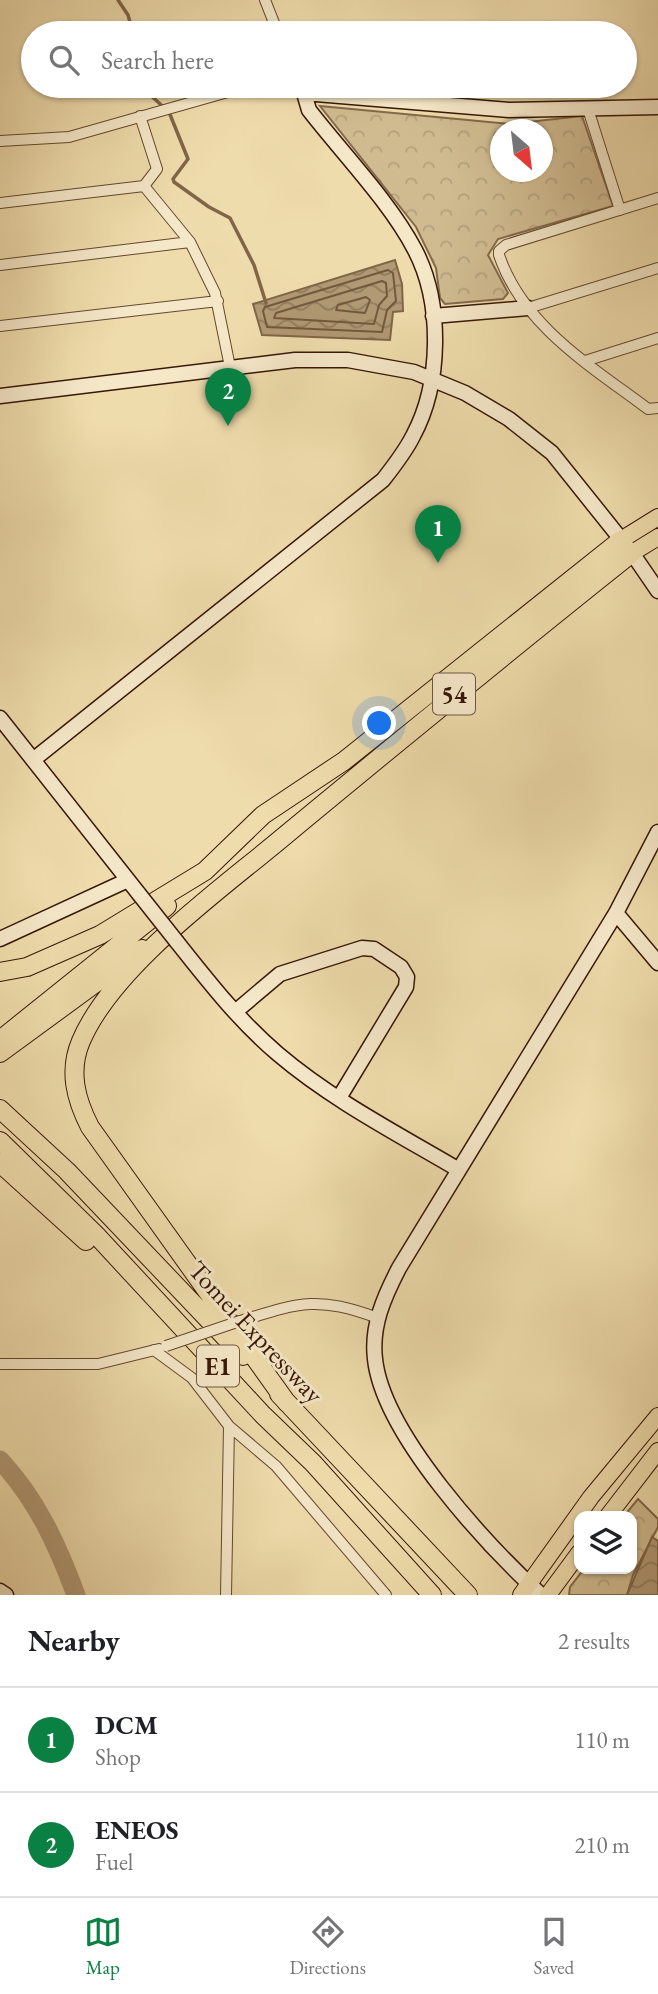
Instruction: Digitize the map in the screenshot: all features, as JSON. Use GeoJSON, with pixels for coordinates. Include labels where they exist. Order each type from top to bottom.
{"type":"FeatureCollection","features":[{"type":"Feature","properties":{"kind":"highway","name":"54"},"geometry":{"type":"LineString","coordinates":[[205,871],[263,815],[344,761],[627,547]]}},
{"type":"Feature","properties":{"kind":"highway","name":"54"},"geometry":{"type":"LineString","coordinates":[[184,918],[627,547]]}},
{"type":"Feature","properties":{"kind":"highway"},"geometry":{"type":"LineString","coordinates":[[0,972],[27,967],[100,935],[205,871]]}},
{"type":"Feature","properties":{"kind":"highway"},"geometry":{"type":"LineString","coordinates":[[1,1047],[205,871]]}},
{"type":"Feature","properties":{"kind":"highway"},"geometry":{"type":"LineString","coordinates":[[1,1047],[184,918]]}},
{"type":"Feature","properties":{"kind":"highway"},"geometry":{"type":"LineString","coordinates":[[184,918],[145,956],[91,1021],[80,1043],[74,1071],[78,1103],[103,1149],[287,1403]]}},
{"type":"Feature","properties":{"kind":"highway","name":"Tomei Expressway"},"geometry":{"type":"LineString","coordinates":[[0,1109],[76,1181],[468,1595]]}},
{"type":"Feature","properties":{"kind":"highway","name":"Tomei Expressway"},"geometry":{"type":"LineString","coordinates":[[0,1141],[98,1237],[263,1415],[313,1463],[432,1595]]}},
{"type":"Feature","properties":{"kind":"highway"},"geometry":{"type":"LineString","coordinates":[[0,1163],[91,1244],[263,1415]]}},
{"type":"Feature","properties":{"kind":"main road","name":"54"},"geometry":{"type":"LineString","coordinates":[[627,547],[658,517]]}},
{"type":"Feature","properties":{"kind":"main road","name":"54"},"geometry":{"type":"LineString","coordinates":[[627,547],[658,537]]}},
{"type":"Feature","properties":{"kind":"main road"},"geometry":{"type":"LineString","coordinates":[[530,1591],[591,1497],[658,1416]]}},
{"type":"Feature","properties":{"kind":"main road"},"geometry":{"type":"LineString","coordinates":[[612,1511],[658,1451]]}},
{"type":"Feature","properties":{"kind":"main road"},"geometry":{"type":"LineString","coordinates":[[548,1595],[574,1560]]}},
{"type":"Feature","properties":{"kind":"street"},"geometry":{"type":"LineString","coordinates":[[265,0],[273,21]]}},
{"type":"Feature","properties":{"kind":"street"},"geometry":{"type":"LineString","coordinates":[[0,141],[69,137],[205,98]]}},
{"type":"Feature","properties":{"kind":"street"},"geometry":{"type":"LineString","coordinates":[[33,761],[383,480],[413,437],[425,409],[432,378],[433,316],[427,283],[413,247],[309,110],[306,98]]}},
{"type":"Feature","properties":{"kind":"street"},"geometry":{"type":"LineString","coordinates":[[391,98],[509,110],[658,107]]}},
{"type":"Feature","properties":{"kind":"street"},"geometry":{"type":"LineString","coordinates":[[588,108],[620,209]]}},
{"type":"Feature","properties":{"kind":"street"},"geometry":{"type":"LineString","coordinates":[[0,203],[144,186],[157,169],[140,116]]}},
{"type":"Feature","properties":{"kind":"street"},"geometry":{"type":"LineString","coordinates":[[144,186],[190,242],[218,301],[230,367]]}},
{"type":"Feature","properties":{"kind":"street"},"geometry":{"type":"LineString","coordinates":[[658,198],[501,248],[501,261],[528,309],[543,326],[648,409],[658,408]]}},
{"type":"Feature","properties":{"kind":"street"},"geometry":{"type":"LineString","coordinates":[[0,265],[190,242]]}},
{"type":"Feature","properties":{"kind":"street"},"geometry":{"type":"LineString","coordinates":[[433,316],[528,309],[658,268]]}},
{"type":"Feature","properties":{"kind":"street"},"geometry":{"type":"LineString","coordinates":[[0,326],[218,301]]}},
{"type":"Feature","properties":{"kind":"street"},"geometry":{"type":"LineString","coordinates":[[585,361],[658,338]]}},
{"type":"Feature","properties":{"kind":"street"},"geometry":{"type":"LineString","coordinates":[[0,396],[295,360],[348,360],[414,372],[432,378],[509,419],[552,453],[627,547],[658,591]]}},
{"type":"Feature","properties":{"kind":"street"},"geometry":{"type":"LineString","coordinates":[[0,718],[177,942],[235,1012],[276,1053],[339,1098],[458,1170]]}},
{"type":"Feature","properties":{"kind":"street"},"geometry":{"type":"LineString","coordinates":[[530,1591],[457,1507],[390,1409],[375,1359],[378,1318],[399,1268],[616,912],[658,832]]}},
{"type":"Feature","properties":{"kind":"street"},"geometry":{"type":"LineString","coordinates":[[0,939],[128,880]]}},
{"type":"Feature","properties":{"kind":"street"},"geometry":{"type":"LineString","coordinates":[[616,912],[658,963]]}},
{"type":"Feature","properties":{"kind":"street"},"geometry":{"type":"LineString","coordinates":[[235,1012],[280,974],[351,950],[374,949],[401,967],[407,977],[406,987],[339,1098]]}},
{"type":"Feature","properties":{"kind":"street"},"geometry":{"type":"LineString","coordinates":[[0,1364],[98,1364],[154,1350],[240,1321],[313,1301],[338,1303],[378,1318]]}},
{"type":"Feature","properties":{"kind":"street"},"geometry":{"type":"LineString","coordinates":[[154,1350],[192,1378],[229,1426],[276,1466],[387,1595]]}},
{"type":"Feature","properties":{"kind":"street"},"geometry":{"type":"LineString","coordinates":[[226,1595],[229,1426]]}},
{"type":"Feature","properties":{"kind":"street"},"geometry":{"type":"LineString","coordinates":[[0,1591],[6,1595]]}},
{"type":"Feature","properties":{"kind":"green space"},"geometry":{"type":"Polygon","coordinates":[[[320,106],[490,122],[490,182],[553,182],[553,119],[582,116],[613,206],[498,239],[488,255],[508,293],[503,299],[445,304],[440,298],[436,268],[416,227],[320,106]]]}},
{"type":"Feature","properties":{"kind":"green space"},"geometry":{"type":"Polygon","coordinates":[[[638,1499],[658,1519],[658,1527],[637,1567],[637,1511],[628,1511],[638,1499]]]}},
{"type":"Feature","properties":{"kind":"green space"},"geometry":{"type":"Polygon","coordinates":[[[580,1574],[634,1574],[627,1595],[569,1595],[570,1587],[580,1574]]]}},
{"type":"Feature","properties":{"kind":"water"},"geometry":{"type":"Polygon","coordinates":[[[395,260],[402,284],[403,311],[393,312],[390,340],[262,335],[253,304],[395,260]]]}},
{"type":"Feature","properties":{"kind":"water"},"geometry":{"type":"Polygon","coordinates":[[[652,1537],[658,1541],[658,1595],[627,1595],[652,1537]]]}},
{"type":"Feature","properties":{"kind":"waterway"},"geometry":{"type":"LineString","coordinates":[[118,0],[130,21]]}},
{"type":"Feature","properties":{"kind":"waterway"},"geometry":{"type":"LineString","coordinates":[[154,98],[169,112],[188,159],[173,179],[174,182],[209,207],[230,218],[254,265],[266,303]]}},
{"type":"Feature","properties":{"kind":"waterway"},"geometry":{"type":"LineString","coordinates":[[0,1460],[25,1491],[45,1523],[76,1595]]}},
{"type":"Feature","properties":{"kind":"place","name":"ENEOS"},"geometry":{"type":"Point","coordinates":[228,426]}},
{"type":"Feature","properties":{"kind":"place","name":"DCM"},"geometry":{"type":"Point","coordinates":[438,563]}}]}
